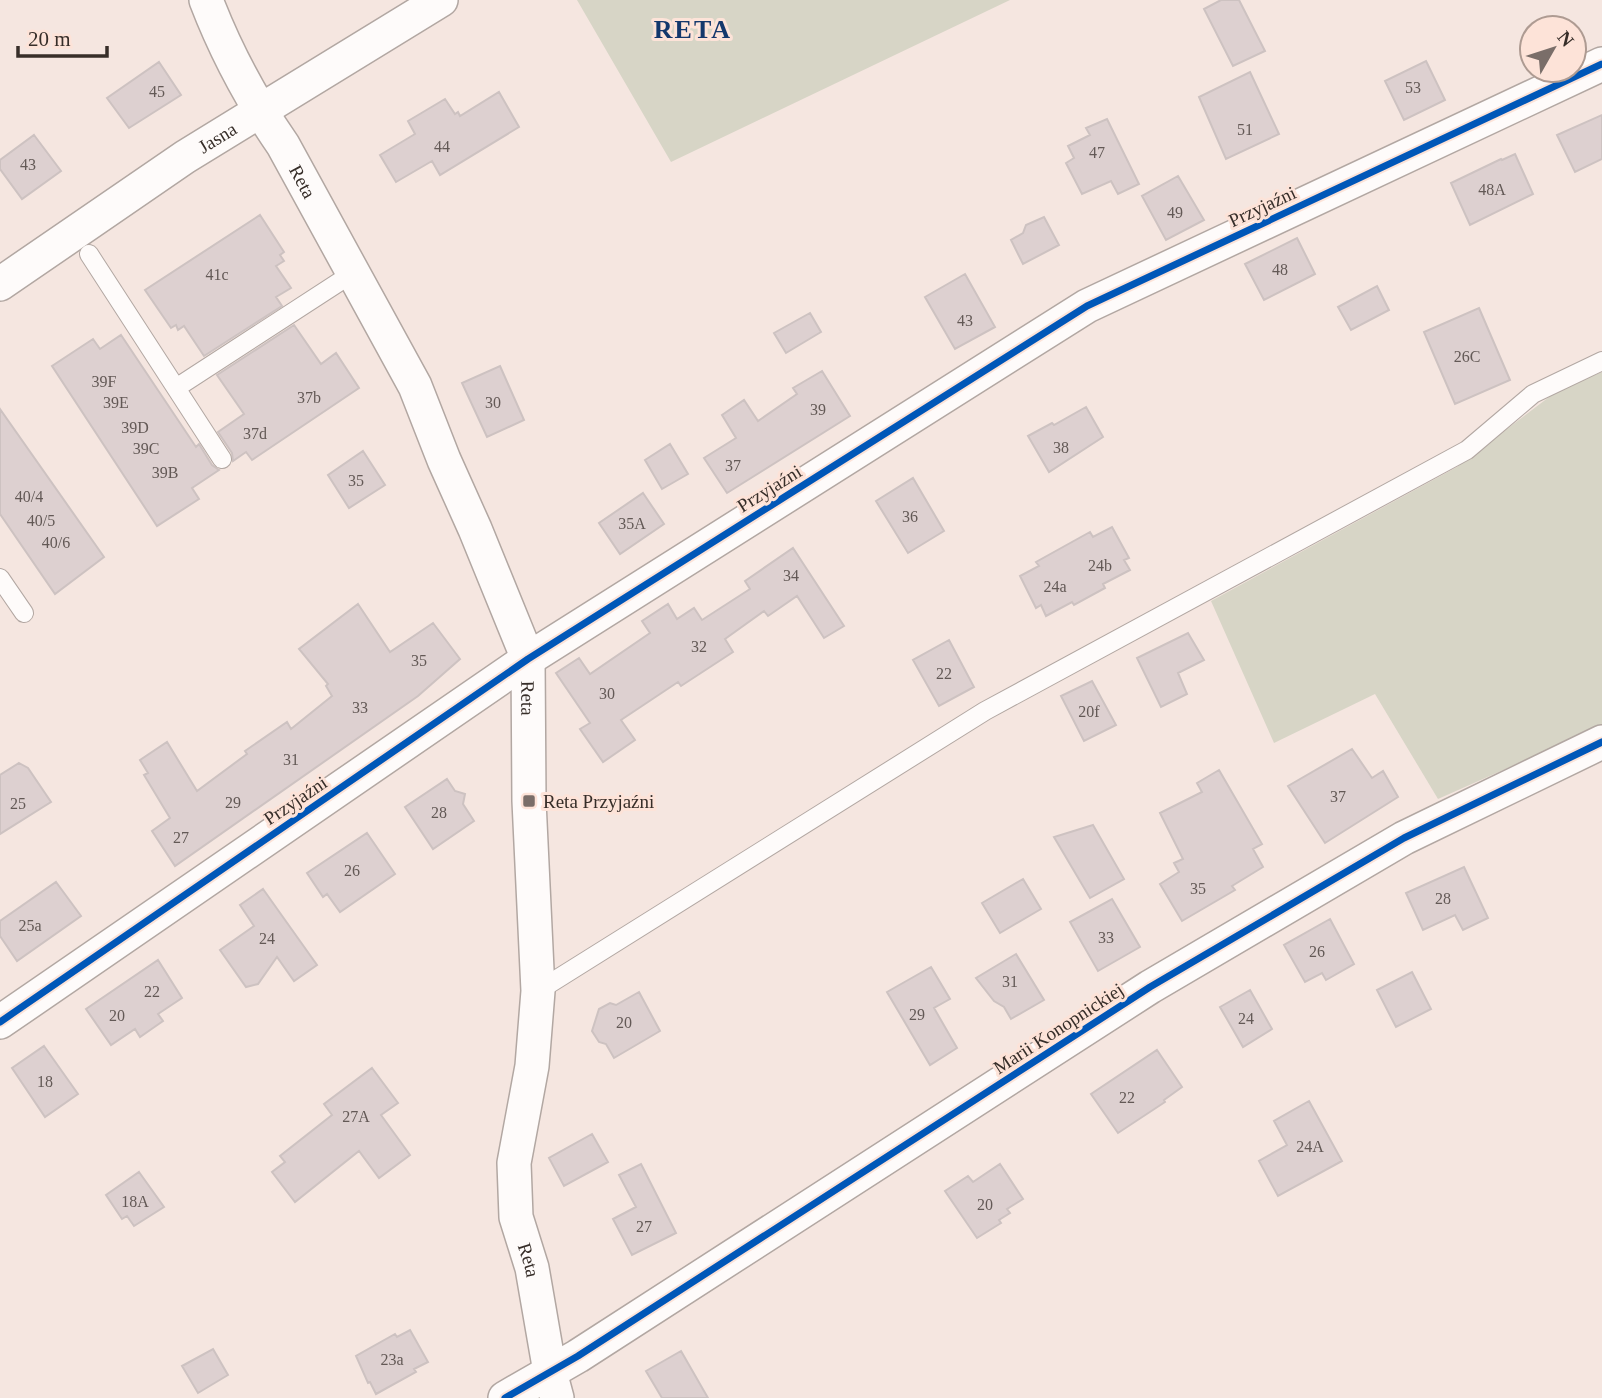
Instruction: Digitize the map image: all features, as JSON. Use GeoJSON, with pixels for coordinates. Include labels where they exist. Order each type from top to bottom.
{"type":"FeatureCollection","features":[{"type":"Feature","properties":{"kind":"street","name":"Reta"},"geometry":{"type":"LineString","coordinates":[[206,0],[222,40],[260,111],[283,145],[415,386],[528,659],[529,801],[538,991],[532,1066],[514,1163],[516,1217],[532,1268],[554,1385]]}},
{"type":"Feature","properties":{"kind":"street","name":"Jasna"},"geometry":{"type":"LineString","coordinates":[[0,284],[186,157],[441,0]]}},
{"type":"Feature","properties":{"kind":"street","name":"Przyjaźni"},"geometry":{"type":"LineString","coordinates":[[0,1022],[528,659],[1087,306],[1602,64]]}},
{"type":"Feature","properties":{"kind":"street","name":"Marii Konopnickiej"},"geometry":{"type":"LineString","coordinates":[[554,1385],[1150,987],[1404,838],[1602,743]]}},
{"type":"Feature","properties":{"kind":"street"},"geometry":{"type":"LineString","coordinates":[[505,1398],[554,1385]]}},
{"type":"Feature","properties":{"kind":"lane"},"geometry":{"type":"LineString","coordinates":[[89,254],[222,459]]}},
{"type":"Feature","properties":{"kind":"lane"},"geometry":{"type":"LineString","coordinates":[[176,388],[353,273]]}},
{"type":"Feature","properties":{"kind":"lane"},"geometry":{"type":"LineString","coordinates":[[538,991],[985,710],[1467,450],[1533,394],[1602,361]]}},
{"type":"Feature","properties":{"kind":"lane"},"geometry":{"type":"LineString","coordinates":[[0,578],[24,612]]}},
{"type":"Feature","properties":{"kind":"shaded area"},"geometry":{"type":"Polygon","coordinates":[[[577,0],[1010,0],[671,162],[577,0]]]}},
{"type":"Feature","properties":{"kind":"shaded area"},"geometry":{"type":"Polygon","coordinates":[[[1602,372],[1602,726],[1438,799],[1375,694],[1274,743],[1211,601],[1457,467],[1557,391],[1602,372]]]}},
{"type":"Feature","properties":{"kind":"building"},"geometry":{"type":"Polygon","coordinates":[[[1221,0],[1239,0],[1265,51],[1233,66],[1204,9],[1221,0]]]}},
{"type":"Feature","properties":{"kind":"building"},"geometry":{"type":"Polygon","coordinates":[[[1426,61],[1445,100],[1404,120],[1385,81],[1426,61]]]}},
{"type":"Feature","properties":{"kind":"building"},"geometry":{"type":"Polygon","coordinates":[[[159,62],[181,95],[129,128],[107,98],[159,62]]]}},
{"type":"Feature","properties":{"kind":"building"},"geometry":{"type":"Polygon","coordinates":[[[1250,72],[1279,134],[1226,159],[1199,97],[1250,72]]]}},
{"type":"Feature","properties":{"kind":"building"},"geometry":{"type":"Polygon","coordinates":[[[499,92],[519,127],[440,175],[432,161],[396,182],[380,155],[415,134],[408,121],[445,99],[455,114],[458,112],[460,116],[499,92]]]}},
{"type":"Feature","properties":{"kind":"building"},"geometry":{"type":"Polygon","coordinates":[[[1602,115],[1602,159],[1575,172],[1557,135],[1602,115]]]}},
{"type":"Feature","properties":{"kind":"building"},"geometry":{"type":"Polygon","coordinates":[[[1107,119],[1139,184],[1118,194],[1111,181],[1082,194],[1066,163],[1074,158],[1068,146],[1090,135],[1086,128],[1107,119]]]}},
{"type":"Feature","properties":{"kind":"building"},"geometry":{"type":"Polygon","coordinates":[[[34,135],[61,171],[22,199],[0,169],[0,160],[34,135]]]}},
{"type":"Feature","properties":{"kind":"building"},"geometry":{"type":"Polygon","coordinates":[[[1515,154],[1533,194],[1470,225],[1451,183],[1515,154]]]}},
{"type":"Feature","properties":{"kind":"building"},"geometry":{"type":"Polygon","coordinates":[[[1178,176],[1204,220],[1166,240],[1142,196],[1178,176]]]}},
{"type":"Feature","properties":{"kind":"building"},"geometry":{"type":"Polygon","coordinates":[[[260,215],[284,252],[280,255],[284,261],[276,266],[291,288],[276,297],[282,306],[204,356],[184,326],[178,330],[176,325],[171,328],[145,290],[260,215]]]}},
{"type":"Feature","properties":{"kind":"building"},"geometry":{"type":"Polygon","coordinates":[[[1044,217],[1059,245],[1023,264],[1011,240],[1023,233],[1026,225],[1044,217]]]}},
{"type":"Feature","properties":{"kind":"building"},"geometry":{"type":"Polygon","coordinates":[[[1297,238],[1315,274],[1264,300],[1245,264],[1297,238]]]}},
{"type":"Feature","properties":{"kind":"building"},"geometry":{"type":"Polygon","coordinates":[[[965,274],[995,327],[955,349],[925,297],[965,274]]]}},
{"type":"Feature","properties":{"kind":"building"},"geometry":{"type":"Polygon","coordinates":[[[1377,286],[1389,310],[1351,330],[1338,307],[1377,286]]]}},
{"type":"Feature","properties":{"kind":"building"},"geometry":{"type":"Polygon","coordinates":[[[1479,308],[1510,380],[1455,404],[1424,332],[1479,308]]]}},
{"type":"Feature","properties":{"kind":"building"},"geometry":{"type":"Polygon","coordinates":[[[810,313],[821,332],[786,353],[774,333],[810,313]]]}},
{"type":"Feature","properties":{"kind":"building"},"geometry":{"type":"Polygon","coordinates":[[[294,325],[321,364],[336,353],[359,388],[252,460],[246,452],[233,461],[232,453],[218,432],[244,414],[217,375],[294,325]]]}},
{"type":"Feature","properties":{"kind":"building"},"geometry":{"type":"Polygon","coordinates":[[[121,335],[196,447],[199,444],[212,465],[219,470],[192,488],[199,499],[157,526],[52,366],[93,339],[100,349],[121,335]]]}},
{"type":"Feature","properties":{"kind":"building"},"geometry":{"type":"Polygon","coordinates":[[[500,366],[524,420],[487,437],[462,383],[500,366]]]}},
{"type":"Feature","properties":{"kind":"building"},"geometry":{"type":"Polygon","coordinates":[[[822,371],[850,416],[727,493],[704,458],[736,438],[722,415],[744,400],[758,421],[797,394],[793,388],[822,371]]]}},
{"type":"Feature","properties":{"kind":"building"},"geometry":{"type":"Polygon","coordinates":[[[1086,407],[1103,437],[1049,472],[1028,436],[1086,407]]]}},
{"type":"Feature","properties":{"kind":"building"},"geometry":{"type":"Polygon","coordinates":[[[0,409],[104,557],[55,594],[0,514],[0,409]]]}},
{"type":"Feature","properties":{"kind":"building"},"geometry":{"type":"Polygon","coordinates":[[[670,444],[688,474],[662,489],[645,460],[670,444]]]}},
{"type":"Feature","properties":{"kind":"building"},"geometry":{"type":"Polygon","coordinates":[[[363,451],[385,485],[349,508],[328,475],[363,451]]]}},
{"type":"Feature","properties":{"kind":"building"},"geometry":{"type":"Polygon","coordinates":[[[913,478],[944,531],[908,553],[876,501],[913,478]]]}},
{"type":"Feature","properties":{"kind":"building"},"geometry":{"type":"Polygon","coordinates":[[[643,493],[664,524],[620,554],[599,523],[643,493]]]}},
{"type":"Feature","properties":{"kind":"building"},"geometry":{"type":"Polygon","coordinates":[[[1112,527],[1129,558],[1124,560],[1130,570],[1103,584],[1105,588],[1074,605],[1072,602],[1046,616],[1041,605],[1036,608],[1020,576],[1039,566],[1036,562],[1090,532],[1093,537],[1112,527]]]}},
{"type":"Feature","properties":{"kind":"building"},"geometry":{"type":"Polygon","coordinates":[[[793,548],[844,626],[824,638],[797,596],[768,616],[764,611],[725,639],[733,652],[681,686],[678,682],[621,720],[635,740],[603,762],[580,729],[590,723],[556,673],[579,658],[590,674],[650,633],[642,621],[668,604],[677,619],[694,608],[702,620],[750,589],[745,581],[793,548]]]}},
{"type":"Feature","properties":{"kind":"building"},"geometry":{"type":"Polygon","coordinates":[[[358,604],[390,652],[433,623],[460,659],[418,696],[175,866],[152,831],[170,818],[144,775],[148,773],[140,760],[167,742],[197,791],[247,754],[245,751],[287,722],[291,729],[332,696],[326,686],[328,684],[299,649],[358,604]]]}},
{"type":"Feature","properties":{"kind":"building"},"geometry":{"type":"Polygon","coordinates":[[[1188,633],[1204,660],[1178,673],[1187,694],[1161,707],[1137,658],[1188,633]]]}},
{"type":"Feature","properties":{"kind":"building"},"geometry":{"type":"Polygon","coordinates":[[[949,640],[974,687],[939,706],[913,660],[949,640]]]}},
{"type":"Feature","properties":{"kind":"building"},"geometry":{"type":"Polygon","coordinates":[[[1092,681],[1116,725],[1084,741],[1061,696],[1092,681]]]}},
{"type":"Feature","properties":{"kind":"building"},"geometry":{"type":"Polygon","coordinates":[[[1352,749],[1372,778],[1383,771],[1398,797],[1325,843],[1288,786],[1352,749]]]}},
{"type":"Feature","properties":{"kind":"building"},"geometry":{"type":"Polygon","coordinates":[[[19,763],[28,768],[51,802],[0,834],[0,775],[19,763]]]}},
{"type":"Feature","properties":{"kind":"building"},"geometry":{"type":"Polygon","coordinates":[[[1219,770],[1262,844],[1253,849],[1263,867],[1232,886],[1235,890],[1182,921],[1160,884],[1179,872],[1174,863],[1183,859],[1160,813],[1202,792],[1197,783],[1219,770]]]}},
{"type":"Feature","properties":{"kind":"building"},"geometry":{"type":"Polygon","coordinates":[[[447,779],[455,791],[465,794],[463,804],[474,821],[433,849],[405,807],[447,779]]]}},
{"type":"Feature","properties":{"kind":"building"},"geometry":{"type":"Polygon","coordinates":[[[1093,825],[1124,879],[1090,898],[1054,837],[1093,825]]]}},
{"type":"Feature","properties":{"kind":"building"},"geometry":{"type":"Polygon","coordinates":[[[367,833],[395,874],[340,912],[327,894],[323,897],[307,873],[367,833]]]}},
{"type":"Feature","properties":{"kind":"building"},"geometry":{"type":"Polygon","coordinates":[[[1464,867],[1488,918],[1463,930],[1455,915],[1423,930],[1406,893],[1464,867]]]}},
{"type":"Feature","properties":{"kind":"building"},"geometry":{"type":"Polygon","coordinates":[[[1023,879],[1041,909],[1000,933],[982,903],[1023,879]]]}},
{"type":"Feature","properties":{"kind":"building"},"geometry":{"type":"Polygon","coordinates":[[[56,882],[81,916],[17,961],[0,936],[0,921],[56,882]]]}},
{"type":"Feature","properties":{"kind":"building"},"geometry":{"type":"Polygon","coordinates":[[[263,889],[317,965],[294,981],[277,957],[258,984],[246,987],[220,950],[254,926],[240,905],[263,889]]]}},
{"type":"Feature","properties":{"kind":"building"},"geometry":{"type":"Polygon","coordinates":[[[1112,899],[1140,947],[1098,971],[1070,922],[1112,899]]]}},
{"type":"Feature","properties":{"kind":"building"},"geometry":{"type":"Polygon","coordinates":[[[1330,919],[1354,964],[1326,980],[1322,973],[1305,982],[1284,945],[1330,919]]]}},
{"type":"Feature","properties":{"kind":"building"},"geometry":{"type":"Polygon","coordinates":[[[1016,954],[1044,1000],[1011,1019],[1004,1007],[994,1001],[976,978],[1016,954]]]}},
{"type":"Feature","properties":{"kind":"building"},"geometry":{"type":"Polygon","coordinates":[[[158,960],[182,998],[158,1014],[163,1021],[140,1037],[135,1029],[111,1045],[86,1009],[158,960]]]}},
{"type":"Feature","properties":{"kind":"building"},"geometry":{"type":"Polygon","coordinates":[[[931,967],[950,999],[934,1008],[957,1048],[930,1065],[887,992],[931,967]]]}},
{"type":"Feature","properties":{"kind":"building"},"geometry":{"type":"Polygon","coordinates":[[[1412,972],[1431,1009],[1396,1027],[1377,990],[1412,972]]]}},
{"type":"Feature","properties":{"kind":"building"},"geometry":{"type":"Polygon","coordinates":[[[1250,990],[1272,1029],[1243,1047],[1220,1007],[1250,990]]]}},
{"type":"Feature","properties":{"kind":"building"},"geometry":{"type":"Polygon","coordinates":[[[639,992],[660,1031],[614,1058],[606,1044],[599,1042],[592,1031],[599,1009],[610,1003],[616,1005],[639,992]]]}},
{"type":"Feature","properties":{"kind":"building"},"geometry":{"type":"Polygon","coordinates":[[[44,1046],[78,1094],[45,1117],[12,1068],[44,1046]]]}},
{"type":"Feature","properties":{"kind":"building"},"geometry":{"type":"Polygon","coordinates":[[[1157,1050],[1182,1087],[1164,1100],[1165,1102],[1118,1133],[1091,1094],[1157,1050]]]}},
{"type":"Feature","properties":{"kind":"building"},"geometry":{"type":"Polygon","coordinates":[[[372,1068],[398,1103],[381,1115],[410,1155],[379,1178],[359,1151],[295,1202],[272,1172],[285,1162],[280,1156],[332,1115],[324,1104],[372,1068]]]}},
{"type":"Feature","properties":{"kind":"building"},"geometry":{"type":"Polygon","coordinates":[[[1309,1101],[1342,1161],[1278,1196],[1259,1161],[1287,1145],[1274,1121],[1309,1101]]]}},
{"type":"Feature","properties":{"kind":"building"},"geometry":{"type":"Polygon","coordinates":[[[592,1134],[608,1162],[564,1186],[549,1158],[592,1134]]]}},
{"type":"Feature","properties":{"kind":"building"},"geometry":{"type":"Polygon","coordinates":[[[641,1164],[676,1233],[632,1255],[613,1219],[636,1207],[619,1175],[641,1164]]]}},
{"type":"Feature","properties":{"kind":"building"},"geometry":{"type":"Polygon","coordinates":[[[1000,1164],[1023,1199],[1007,1209],[1010,1213],[999,1220],[1001,1223],[977,1238],[945,1191],[968,1176],[973,1182],[1000,1164]]]}},
{"type":"Feature","properties":{"kind":"building"},"geometry":{"type":"Polygon","coordinates":[[[139,1172],[164,1207],[134,1226],[127,1216],[122,1219],[106,1195],[139,1172]]]}},
{"type":"Feature","properties":{"kind":"building"},"geometry":{"type":"Polygon","coordinates":[[[410,1330],[428,1362],[414,1369],[416,1372],[376,1394],[356,1356],[395,1334],[397,1337],[410,1330]]]}},
{"type":"Feature","properties":{"kind":"building"},"geometry":{"type":"Polygon","coordinates":[[[213,1349],[228,1375],[198,1393],[182,1366],[213,1349]]]}},
{"type":"Feature","properties":{"kind":"building"},"geometry":{"type":"Polygon","coordinates":[[[681,1351],[708,1398],[662,1398],[646,1371],[681,1351]]]}},
{"type":"Feature","properties":{"kind":"cycle path"},"geometry":{"type":"LineString","coordinates":[[0,1022],[528,659],[1087,306],[1602,64]]}},
{"type":"Feature","properties":{"kind":"cycle path"},"geometry":{"type":"LineString","coordinates":[[505,1398],[578,1356],[1150,987],[1404,838],[1602,742]]}},
{"type":"Feature","properties":{"kind":"place","name":"Reta Przyjaźni"},"geometry":{"type":"Point","coordinates":[529,801]}},
{"type":"Feature","properties":{"kind":"district","name":"RETA"},"geometry":{"type":"Point","coordinates":[693,29]}}]}
